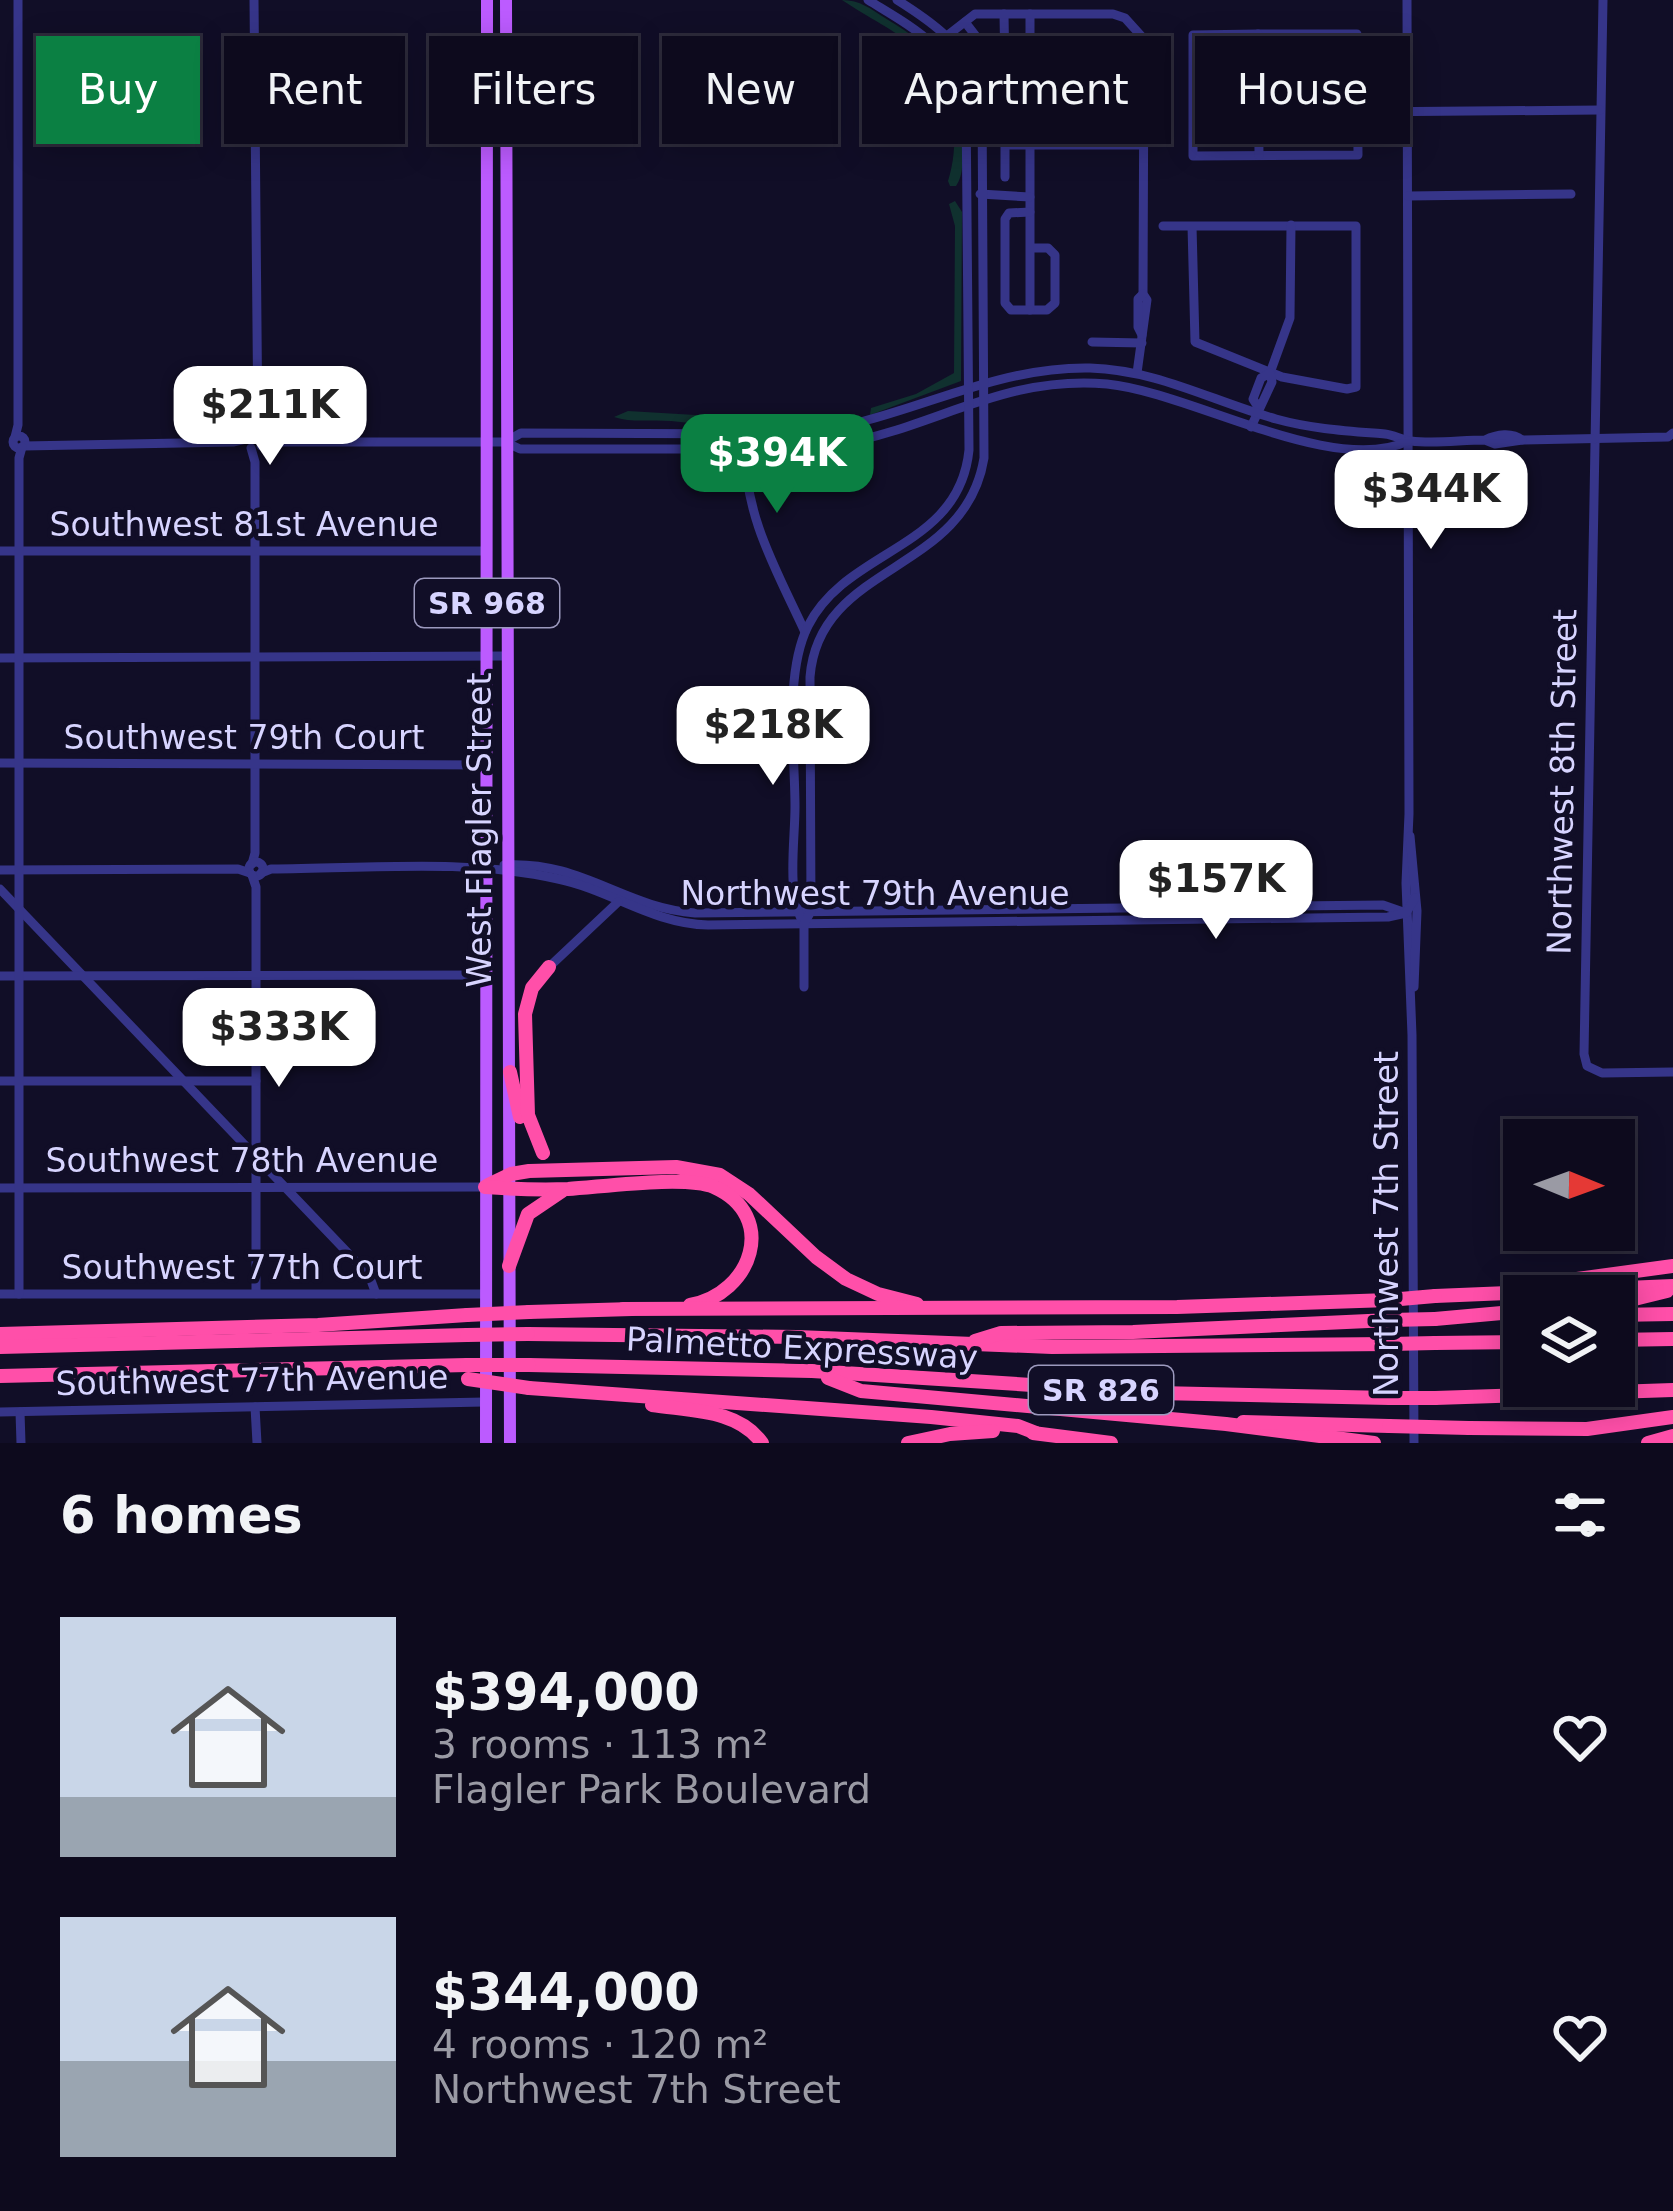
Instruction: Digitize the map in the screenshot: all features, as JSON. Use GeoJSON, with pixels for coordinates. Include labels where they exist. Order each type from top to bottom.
{"type":"FeatureCollection","features":[{"type":"Feature","properties":{"kind":"highway"},"geometry":{"type":"LineString","coordinates":[[543,1153],[527,1115],[525,1020],[530,992],[549,967]]}},
{"type":"Feature","properties":{"kind":"highway"},"geometry":{"type":"LineString","coordinates":[[511,1072],[523,1128],[543,1153],[585,1170]]}},
{"type":"Feature","properties":{"kind":"highway"},"geometry":{"type":"LineString","coordinates":[[485,1187],[585,1170],[676,1167],[720,1175],[749,1194],[846,1279],[878,1294],[940,1308]]}},
{"type":"Feature","properties":{"kind":"highway"},"geometry":{"type":"LineString","coordinates":[[510,1182],[567,1189],[705,1184],[728,1196],[742,1212],[751,1239],[741,1276],[725,1292],[695,1304],[623,1309]]}},
{"type":"Feature","properties":{"kind":"highway"},"geometry":{"type":"LineString","coordinates":[[509,1266],[528,1214],[567,1189]]}},
{"type":"Feature","properties":{"kind":"highway"},"geometry":{"type":"LineString","coordinates":[[1495,1292],[1673,1266]]}},
{"type":"Feature","properties":{"kind":"highway"},"geometry":{"type":"LineString","coordinates":[[0,1330],[318,1325],[623,1309],[1177,1307],[1673,1288]]}},
{"type":"Feature","properties":{"kind":"highway"},"geometry":{"type":"LineString","coordinates":[[1635,1309],[1673,1288]]}},
{"type":"Feature","properties":{"kind":"highway"},"geometry":{"type":"LineString","coordinates":[[1635,1305],[1673,1314]]}},
{"type":"Feature","properties":{"kind":"highway"},"geometry":{"type":"LineString","coordinates":[[965,1344],[1001,1333],[1133,1332],[1503,1315]]}},
{"type":"Feature","properties":{"kind":"highway","name":"Palmetto Expressway"},"geometry":{"type":"LineString","coordinates":[[0,1347],[528,1334],[777,1336],[1105,1348],[1503,1342]]}},
{"type":"Feature","properties":{"kind":"highway"},"geometry":{"type":"LineString","coordinates":[[1635,1340],[1673,1341]]}},
{"type":"Feature","properties":{"kind":"highway","name":"Palmetto Expressway"},"geometry":{"type":"LineString","coordinates":[[4,1378],[435,1366],[467,1372],[529,1365],[812,1371],[1158,1393],[1390,1398],[1673,1390]]}},
{"type":"Feature","properties":{"kind":"highway"},"geometry":{"type":"LineString","coordinates":[[812,1371],[861,1390],[1226,1424],[1374,1443]]}},
{"type":"Feature","properties":{"kind":"highway"},"geometry":{"type":"LineString","coordinates":[[467,1372],[530,1388],[931,1417],[1018,1426],[1036,1433]]}},
{"type":"Feature","properties":{"kind":"highway"},"geometry":{"type":"LineString","coordinates":[[594,1392],[729,1418],[749,1428],[762,1443]]}},
{"type":"Feature","properties":{"kind":"highway"},"geometry":{"type":"LineString","coordinates":[[1226,1424],[1611,1427],[1673,1418]]}},
{"type":"Feature","properties":{"kind":"highway"},"geometry":{"type":"LineString","coordinates":[[908,1443],[962,1432],[1036,1433],[1111,1443]]}},
{"type":"Feature","properties":{"kind":"highway"},"geometry":{"type":"LineString","coordinates":[[1648,1443],[1673,1436]]}},
{"type":"Feature","properties":{"kind":"main road","name":"West Flagler Street"},"geometry":{"type":"LineString","coordinates":[[486,1443],[487,0]]}},
{"type":"Feature","properties":{"kind":"main road","name":"West Flagler Street"},"geometry":{"type":"LineString","coordinates":[[506,0],[510,1443]]}},
{"type":"Feature","properties":{"kind":"main road"},"geometry":{"type":"LineString","coordinates":[[488,178],[506,199]]}},
{"type":"Feature","properties":{"kind":"main road"},"geometry":{"type":"LineString","coordinates":[[488,204],[506,226]]}},
{"type":"Feature","properties":{"kind":"street"},"geometry":{"type":"LineString","coordinates":[[18,0],[19,1294]]}},
{"type":"Feature","properties":{"kind":"street"},"geometry":{"type":"LineString","coordinates":[[254,0],[256,1293]]}},
{"type":"Feature","properties":{"kind":"street"},"geometry":{"type":"LineString","coordinates":[[804,924],[796,912],[795,679],[805,632],[818,609],[838,589],[943,514],[965,475],[970,434],[968,106],[958,74],[940,48],[868,0]]}},
{"type":"Feature","properties":{"kind":"street"},"geometry":{"type":"LineString","coordinates":[[804,987],[804,924],[811,911],[810,677],[818,638],[844,603],[937,539],[963,513],[983,465],[982,97],[969,63],[948,35],[897,0]]}},
{"type":"Feature","properties":{"kind":"street","name":"Northwest 7th Street"},"geometry":{"type":"LineString","coordinates":[[1406,0],[1406,36]]}},
{"type":"Feature","properties":{"kind":"street","name":"Northwest 8th Street"},"geometry":{"type":"LineString","coordinates":[[1603,0],[1585,1060],[1598,1073],[1673,1072]]}},
{"type":"Feature","properties":{"kind":"street"},"geometry":{"type":"LineString","coordinates":[[948,35],[972,15],[1004,14],[1117,14],[1139,32],[1144,43],[1143,294],[1147,300],[1137,374]]}},
{"type":"Feature","properties":{"kind":"street"},"geometry":{"type":"LineString","coordinates":[[1004,14],[1004,36]]}},
{"type":"Feature","properties":{"kind":"street"},"geometry":{"type":"LineString","coordinates":[[1030,14],[1030,310]]}},
{"type":"Feature","properties":{"kind":"street"},"geometry":{"type":"LineString","coordinates":[[964,22],[975,36]]}},
{"type":"Feature","properties":{"kind":"street"},"geometry":{"type":"LineString","coordinates":[[1357,36],[1193,34],[1193,156],[1358,155],[1358,144]]}},
{"type":"Feature","properties":{"kind":"street"},"geometry":{"type":"LineString","coordinates":[[1258,34],[1259,155]]}},
{"type":"Feature","properties":{"kind":"street"},"geometry":{"type":"LineString","coordinates":[[1410,107],[1600,110]]}},
{"type":"Feature","properties":{"kind":"street","name":"Northwest 7th Street"},"geometry":{"type":"LineString","coordinates":[[1407,144],[1410,883],[1406,914],[1412,1004],[1414,1443]]}},
{"type":"Feature","properties":{"kind":"street"},"geometry":{"type":"LineString","coordinates":[[1005,177],[1005,145],[1144,145]]}},
{"type":"Feature","properties":{"kind":"street"},"geometry":{"type":"LineString","coordinates":[[969,194],[1030,192]]}},
{"type":"Feature","properties":{"kind":"street"},"geometry":{"type":"LineString","coordinates":[[1408,196],[1571,194]]}},
{"type":"Feature","properties":{"kind":"street"},"geometry":{"type":"LineString","coordinates":[[1030,212],[1012,212],[1005,219],[1005,303],[1011,310],[1047,310],[1054,303],[1054,252],[1030,248]]}},
{"type":"Feature","properties":{"kind":"street"},"geometry":{"type":"LineString","coordinates":[[1251,427],[1270,389],[1270,373],[1290,318],[1291,225]]}},
{"type":"Feature","properties":{"kind":"street"},"geometry":{"type":"LineString","coordinates":[[1163,226],[1291,225],[1356,226],[1356,387],[1270,373],[1195,342],[1192,226]]}},
{"type":"Feature","properties":{"kind":"street"},"geometry":{"type":"LineString","coordinates":[[1092,342],[1142,339]]}},
{"type":"Feature","properties":{"kind":"street"},"geometry":{"type":"LineString","coordinates":[[505,442],[521,433],[800,434],[863,424],[984,382],[1050,369],[1094,368],[1179,383],[1325,429],[1390,434],[1408,441],[1485,440],[1495,444],[1671,437]]}},
{"type":"Feature","properties":{"kind":"street"},"geometry":{"type":"LineString","coordinates":[[17,442],[505,442],[520,449],[802,448],[855,441],[984,397],[1054,384],[1111,385],[1167,396],[1307,442],[1390,449],[1408,441]]}},
{"type":"Feature","properties":{"kind":"street"},"geometry":{"type":"LineString","coordinates":[[944,413],[962,421],[970,434]]}},
{"type":"Feature","properties":{"kind":"street"},"geometry":{"type":"LineString","coordinates":[[745,434],[751,509],[805,632]]}},
{"type":"Feature","properties":{"kind":"street","name":"Southwest 81st Avenue"},"geometry":{"type":"LineString","coordinates":[[0,551],[487,551]]}},
{"type":"Feature","properties":{"kind":"street"},"geometry":{"type":"LineString","coordinates":[[790,604],[818,609]]}},
{"type":"Feature","properties":{"kind":"street"},"geometry":{"type":"LineString","coordinates":[[0,658],[506,656]]}},
{"type":"Feature","properties":{"kind":"street","name":"Southwest 79th Court"},"geometry":{"type":"LineString","coordinates":[[0,764],[488,765]]}},
{"type":"Feature","properties":{"kind":"street","name":"Northwest 7th Street"},"geometry":{"type":"LineString","coordinates":[[1409,830],[1406,868],[1415,898],[1412,1004]]}},
{"type":"Feature","properties":{"kind":"street","name":"Northwest 79th Avenue"},"geometry":{"type":"LineString","coordinates":[[0,870],[506,869],[673,911],[1383,905],[1406,914]]}},
{"type":"Feature","properties":{"kind":"street"},"geometry":{"type":"LineString","coordinates":[[1383,905],[1410,883]]}},
{"type":"Feature","properties":{"kind":"street"},"geometry":{"type":"LineString","coordinates":[[0,890],[370,1275],[376,1294]]}},
{"type":"Feature","properties":{"kind":"street","name":"Northwest 79th Avenue"},"geometry":{"type":"LineString","coordinates":[[606,891],[618,902],[652,916],[694,925],[1406,914]]}},
{"type":"Feature","properties":{"kind":"street"},"geometry":{"type":"LineString","coordinates":[[1406,914],[1415,898]]}},
{"type":"Feature","properties":{"kind":"street"},"geometry":{"type":"LineString","coordinates":[[549,967],[618,902]]}},
{"type":"Feature","properties":{"kind":"street"},"geometry":{"type":"LineString","coordinates":[[1081,921],[1082,908]]}},
{"type":"Feature","properties":{"kind":"street"},"geometry":{"type":"LineString","coordinates":[[0,976],[488,975]]}},
{"type":"Feature","properties":{"kind":"street"},"geometry":{"type":"LineString","coordinates":[[0,1082],[256,1082]]}},
{"type":"Feature","properties":{"kind":"street","name":"Southwest 78th Avenue"},"geometry":{"type":"LineString","coordinates":[[0,1188],[485,1187]]}},
{"type":"Feature","properties":{"kind":"street","name":"Southwest 77th Court"},"geometry":{"type":"LineString","coordinates":[[0,1294],[483,1294]]}},
{"type":"Feature","properties":{"kind":"street","name":"Southwest 77th Avenue"},"geometry":{"type":"LineString","coordinates":[[0,1412],[484,1402]]}},
{"type":"Feature","properties":{"kind":"street"},"geometry":{"type":"LineString","coordinates":[[255,1407],[257,1443]]}},
{"type":"Feature","properties":{"kind":"street"},"geometry":{"type":"LineString","coordinates":[[20,1412],[21,1443]]}},
{"type":"Feature","properties":{"kind":"green space"},"geometry":{"type":"Polygon","coordinates":[[[842,0],[865,6],[912,36],[900,36],[842,0]]]}},
{"type":"Feature","properties":{"kind":"green space"},"geometry":{"type":"Polygon","coordinates":[[[954,144],[962,144],[961,176],[956,186],[950,186],[948,181],[954,144]]]}},
{"type":"Feature","properties":{"kind":"green space"},"geometry":{"type":"Polygon","coordinates":[[[955,201],[962,212],[961,381],[870,415],[871,408],[916,394],[954,373],[955,226],[949,204],[955,201]]]}},
{"type":"Feature","properties":{"kind":"green space"},"geometry":{"type":"Polygon","coordinates":[[[628,411],[763,419],[855,414],[854,419],[831,423],[762,427],[614,417],[628,411]]]}}]}
